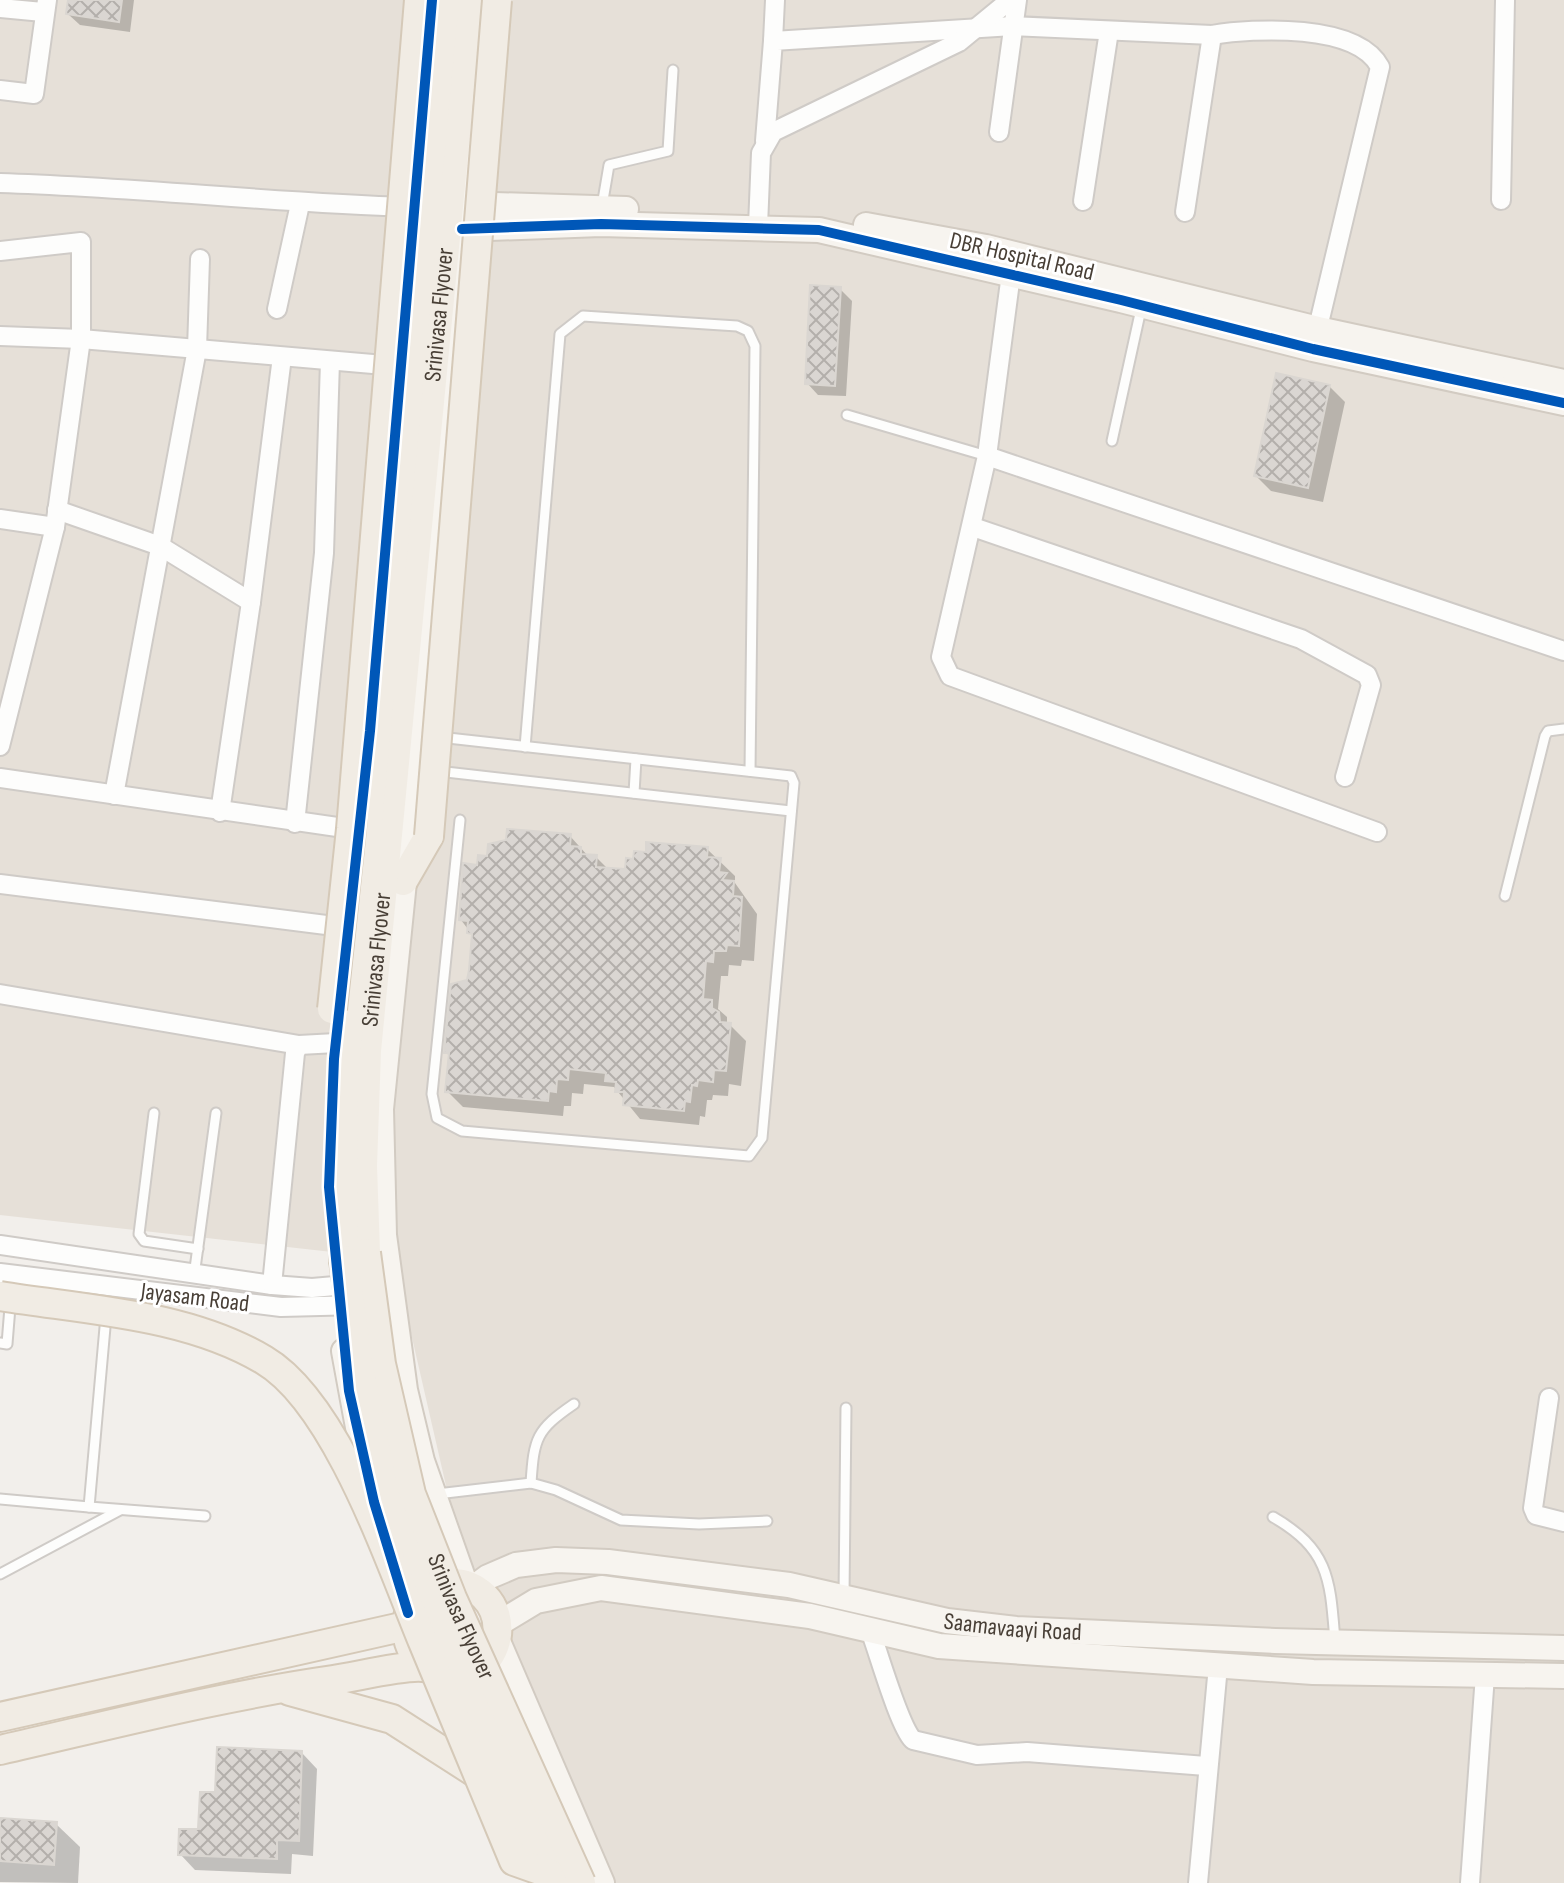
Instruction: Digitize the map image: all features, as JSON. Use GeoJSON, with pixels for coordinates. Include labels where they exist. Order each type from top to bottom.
{"type":"FeatureCollection","features":[{"type":"Feature","properties":{"kind":"main road"},"geometry":{"type":"LineString","coordinates":[[335,1027],[419,0]]}},
{"type":"Feature","properties":{"kind":"main road","name":"Srinivasa Flyover"},"geometry":{"type":"LineString","coordinates":[[445,0],[343,1089],[344,1260],[358,1362],[385,1496],[412,1568],[545,1880]]}},
{"type":"Feature","properties":{"kind":"main road","name":"Srinivasa Flyover"},"geometry":{"type":"LineString","coordinates":[[469,0],[367,1051],[363,1166],[366,1253],[381,1364],[411,1494],[452,1598],[581,1883]]}},
{"type":"Feature","properties":{"kind":"main road"},"geometry":{"type":"LineString","coordinates":[[403,881],[429,836],[497,0]]}},
{"type":"Feature","properties":{"kind":"main road"},"geometry":{"type":"LineString","coordinates":[[0,1296],[167,1323],[229,1341],[268,1361],[290,1382],[330,1433],[377,1531],[514,1861],[545,1880]]}},
{"type":"Feature","properties":{"kind":"main road"},"geometry":{"type":"LineString","coordinates":[[0,1750],[278,1688],[431,1671],[469,1673],[482,1665],[497,1631],[484,1597],[469,1587],[445,1584],[427,1591],[407,1619],[410,1652],[431,1671]]}},
{"type":"Feature","properties":{"kind":"main road"},"geometry":{"type":"LineString","coordinates":[[0,1717],[407,1619]]}},
{"type":"Feature","properties":{"kind":"main road"},"geometry":{"type":"LineString","coordinates":[[278,1688],[392,1719],[488,1780]]}},
{"type":"Feature","properties":{"kind":"street"},"geometry":{"type":"LineString","coordinates":[[407,1619],[374,1502],[349,1391],[329,1187],[335,1027],[404,366],[432,0]]}},
{"type":"Feature","properties":{"kind":"street"},"geometry":{"type":"LineString","coordinates":[[469,1587],[434,1494],[405,1390],[389,1290],[381,1109],[434,586],[462,229],[487,0]]}},
{"type":"Feature","properties":{"kind":"street"},"geometry":{"type":"LineString","coordinates":[[758,218],[775,0]]}},
{"type":"Feature","properties":{"kind":"street"},"geometry":{"type":"LineString","coordinates":[[765,141],[773,132],[959,42],[1010,0]]}},
{"type":"Feature","properties":{"kind":"street"},"geometry":{"type":"LineString","coordinates":[[999,132],[1017,0]]}},
{"type":"Feature","properties":{"kind":"street"},"geometry":{"type":"LineString","coordinates":[[1501,200],[1505,0]]}},
{"type":"Feature","properties":{"kind":"street"},"geometry":{"type":"LineString","coordinates":[[0,8],[45,6],[34,94],[0,90]]}},
{"type":"Feature","properties":{"kind":"street"},"geometry":{"type":"LineString","coordinates":[[773,41],[1013,26],[1212,35],[1245,29],[1335,38],[1374,55],[1380,67],[1315,339]]}},
{"type":"Feature","properties":{"kind":"street"},"geometry":{"type":"LineString","coordinates":[[1083,201],[1109,31]]}},
{"type":"Feature","properties":{"kind":"street"},"geometry":{"type":"LineString","coordinates":[[1185,212],[1212,35]]}},
{"type":"Feature","properties":{"kind":"street"},"geometry":{"type":"LineString","coordinates":[[0,183],[111,186],[300,204],[416,207]]}},
{"type":"Feature","properties":{"kind":"street"},"geometry":{"type":"LineString","coordinates":[[277,309],[300,204]]}},
{"type":"Feature","properties":{"kind":"street","name":"DBR Hospital Road"},"geometry":{"type":"LineString","coordinates":[[465,204],[837,220],[986,247],[1315,339],[1564,403]]}},
{"type":"Feature","properties":{"kind":"street","name":"DBR Hospital Road"},"geometry":{"type":"LineString","coordinates":[[462,229],[758,218],[1142,305],[1564,382]]}},
{"type":"Feature","properties":{"kind":"street"},"geometry":{"type":"LineString","coordinates":[[0,251],[81,242],[81,339],[56,518],[0,746]]}},
{"type":"Feature","properties":{"kind":"street"},"geometry":{"type":"LineString","coordinates":[[114,795],[197,349],[200,259]]}},
{"type":"Feature","properties":{"kind":"street"},"geometry":{"type":"LineString","coordinates":[[1011,274],[987,456],[941,657],[950,676],[1377,832]]}},
{"type":"Feature","properties":{"kind":"street"},"geometry":{"type":"LineString","coordinates":[[0,336],[81,339],[404,366]]}},
{"type":"Feature","properties":{"kind":"street"},"geometry":{"type":"LineString","coordinates":[[220,812],[282,357]]}},
{"type":"Feature","properties":{"kind":"street"},"geometry":{"type":"LineString","coordinates":[[295,823],[324,553],[330,361]]}},
{"type":"Feature","properties":{"kind":"street"},"geometry":{"type":"LineString","coordinates":[[987,456],[1564,651]]}},
{"type":"Feature","properties":{"kind":"street"},"geometry":{"type":"LineString","coordinates":[[0,519],[56,518],[160,546],[251,602]]}},
{"type":"Feature","properties":{"kind":"street"},"geometry":{"type":"LineString","coordinates":[[973,527],[1301,639],[1367,675],[1371,685],[1345,777]]}},
{"type":"Feature","properties":{"kind":"street"},"geometry":{"type":"LineString","coordinates":[[0,778],[351,829]]}},
{"type":"Feature","properties":{"kind":"street"},"geometry":{"type":"LineString","coordinates":[[0,884],[342,927]]}},
{"type":"Feature","properties":{"kind":"street"},"geometry":{"type":"LineString","coordinates":[[0,994],[299,1045],[335,1027]]}},
{"type":"Feature","properties":{"kind":"street"},"geometry":{"type":"LineString","coordinates":[[272,1285],[295,1053],[299,1045]]}},
{"type":"Feature","properties":{"kind":"street","name":"Jayasam Road"},"geometry":{"type":"LineString","coordinates":[[0,1245],[194,1276],[272,1285],[338,1298]]}},
{"type":"Feature","properties":{"kind":"street","name":"Jayasam Road"},"geometry":{"type":"LineString","coordinates":[[0,1273],[281,1307],[389,1290]]}},
{"type":"Feature","properties":{"kind":"street"},"geometry":{"type":"LineString","coordinates":[[1549,1398],[1533,1508],[1536,1515],[1564,1522]]}},
{"type":"Feature","properties":{"kind":"street","name":"Saamavaayi Road"},"geometry":{"type":"LineString","coordinates":[[469,1587],[516,1565],[556,1560],[693,1571],[789,1585],[947,1621],[1016,1629],[1335,1643],[1564,1648]]}},
{"type":"Feature","properties":{"kind":"street","name":"Saamavaayi Road"},"geometry":{"type":"LineString","coordinates":[[497,1631],[536,1601],[601,1588],[732,1603],[939,1646],[1218,1666],[1564,1676]]}},
{"type":"Feature","properties":{"kind":"street"},"geometry":{"type":"LineString","coordinates":[[870,1630],[896,1702],[899,1719],[913,1740],[977,1755],[1027,1752],[1206,1766]]}},
{"type":"Feature","properties":{"kind":"street"},"geometry":{"type":"LineString","coordinates":[[497,1631],[602,1883]]}},
{"type":"Feature","properties":{"kind":"street"},"geometry":{"type":"LineString","coordinates":[[1198,1883],[1206,1766],[1218,1666]]}},
{"type":"Feature","properties":{"kind":"street"},"geometry":{"type":"LineString","coordinates":[[431,1671],[545,1880]]}},
{"type":"Feature","properties":{"kind":"street"},"geometry":{"type":"LineString","coordinates":[[1470,1883],[1485,1675]]}},
{"type":"Feature","properties":{"kind":"lane"},"geometry":{"type":"LineString","coordinates":[[602,208],[609,165],[668,151],[673,70]]}},
{"type":"Feature","properties":{"kind":"lane"},"geometry":{"type":"LineString","coordinates":[[1112,441],[1142,305]]}},
{"type":"Feature","properties":{"kind":"lane"},"geometry":{"type":"LineString","coordinates":[[525,747],[560,334],[583,316],[737,326],[748,331],[755,346],[750,771]]}},
{"type":"Feature","properties":{"kind":"lane"},"geometry":{"type":"LineString","coordinates":[[847,415],[987,456]]}},
{"type":"Feature","properties":{"kind":"lane"},"geometry":{"type":"LineString","coordinates":[[1505,896],[1545,736],[1548,731],[1564,729]]}},
{"type":"Feature","properties":{"kind":"lane"},"geometry":{"type":"LineString","coordinates":[[418,735],[791,776],[794,783],[762,1138],[749,1156],[462,1131],[437,1118],[432,1094],[460,820]]}},
{"type":"Feature","properties":{"kind":"lane"},"geometry":{"type":"LineString","coordinates":[[634,793],[636,759]]}},
{"type":"Feature","properties":{"kind":"lane"},"geometry":{"type":"LineString","coordinates":[[414,769],[791,811]]}},
{"type":"Feature","properties":{"kind":"lane"},"geometry":{"type":"LineString","coordinates":[[154,1113],[139,1234],[144,1241],[198,1249]]}},
{"type":"Feature","properties":{"kind":"lane"},"geometry":{"type":"LineString","coordinates":[[194,1276],[216,1113]]}},
{"type":"Feature","properties":{"kind":"lane"},"geometry":{"type":"LineString","coordinates":[[0,1343],[7,1344],[10,1307],[106,1316],[89,1507]]}},
{"type":"Feature","properties":{"kind":"lane"},"geometry":{"type":"LineString","coordinates":[[531,1483],[539,1432],[546,1422],[574,1404]]}},
{"type":"Feature","properties":{"kind":"lane"},"geometry":{"type":"LineString","coordinates":[[844,1599],[846,1408]]}},
{"type":"Feature","properties":{"kind":"lane"},"geometry":{"type":"LineString","coordinates":[[434,1494],[531,1483],[556,1490],[621,1520],[699,1524],[767,1521]]}},
{"type":"Feature","properties":{"kind":"lane"},"geometry":{"type":"LineString","coordinates":[[0,1499],[205,1516]]}},
{"type":"Feature","properties":{"kind":"lane"},"geometry":{"type":"LineString","coordinates":[[0,1574],[120,1510]]}},
{"type":"Feature","properties":{"kind":"lane"},"geometry":{"type":"LineString","coordinates":[[1273,1517],[1301,1534],[1316,1552],[1327,1575],[1335,1643]]}},
{"type":"Feature","properties":{"kind":"shaded area"},"geometry":{"type":"Polygon","coordinates":[[[0,0],[421,0],[333,1032],[331,1189],[341,1253],[0,1215],[0,0]]]}},
{"type":"Feature","properties":{"kind":"shaded area"},"geometry":{"type":"Polygon","coordinates":[[[491,0],[1564,0],[1564,1883],[611,1883],[458,1538],[394,1259],[389,1043],[491,0]]]}},
{"type":"Feature","properties":{"kind":"building"},"geometry":{"type":"Polygon","coordinates":[[[68,0],[122,0],[119,22],[66,14],[68,0]]]}},
{"type":"Feature","properties":{"kind":"building"},"geometry":{"type":"Polygon","coordinates":[[[810,285],[841,287],[835,386],[805,384],[810,285]]]}},
{"type":"Feature","properties":{"kind":"building"},"geometry":{"type":"Polygon","coordinates":[[[1276,373],[1330,385],[1308,488],[1254,476],[1276,373]]]}},
{"type":"Feature","properties":{"kind":"building"},"geometry":{"type":"Polygon","coordinates":[[[507,829],[571,834],[570,846],[581,847],[581,854],[597,855],[596,867],[625,869],[626,858],[633,859],[634,851],[646,852],[646,842],[708,847],[707,857],[721,858],[719,872],[727,873],[722,880],[734,881],[733,896],[742,897],[739,946],[727,945],[726,951],[714,951],[713,962],[706,961],[703,999],[712,1000],[712,1008],[719,1012],[720,1022],[731,1023],[726,1071],[714,1070],[713,1082],[698,1080],[697,1086],[692,1085],[690,1102],[685,1101],[684,1111],[623,1105],[624,1092],[615,1092],[616,1082],[605,1081],[606,1073],[569,1069],[568,1080],[557,1079],[556,1092],[549,1091],[548,1101],[445,1092],[449,1053],[444,1053],[451,984],[467,980],[472,934],[467,933],[468,921],[459,920],[463,863],[477,865],[478,855],[487,856],[488,844],[506,840],[507,829]]]}},
{"type":"Feature","properties":{"kind":"building"},"geometry":{"type":"Polygon","coordinates":[[[217,1747],[302,1751],[299,1841],[277,1840],[277,1859],[178,1855],[179,1829],[198,1829],[200,1792],[215,1792],[217,1747]]]}},
{"type":"Feature","properties":{"kind":"building"},"geometry":{"type":"Polygon","coordinates":[[[0,1818],[57,1822],[54,1865],[0,1861],[0,1818]]]}},
{"type":"Feature","properties":{"kind":"cycle path"},"geometry":{"type":"LineString","coordinates":[[408,1613],[374,1502],[349,1391],[329,1187],[334,1059],[370,731],[432,0]]}},
{"type":"Feature","properties":{"kind":"cycle path"},"geometry":{"type":"LineString","coordinates":[[462,229],[601,224],[819,230],[1121,300],[1313,349],[1564,403]]}}]}
